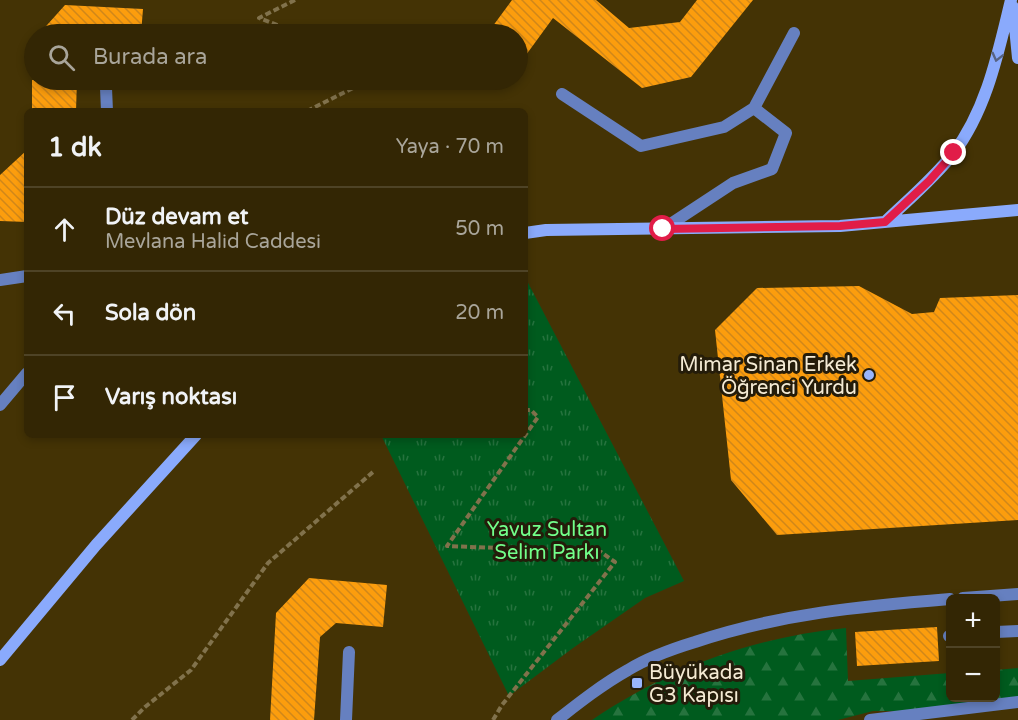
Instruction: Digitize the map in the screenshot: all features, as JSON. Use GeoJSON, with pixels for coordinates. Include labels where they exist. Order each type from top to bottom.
{"type":"FeatureCollection","features":[{"type":"Feature","properties":{"kind":"street"},"geometry":{"type":"LineString","coordinates":[[1013,0],[1018,6]]}},
{"type":"Feature","properties":{"kind":"street"},"geometry":{"type":"LineString","coordinates":[[1013,0],[1018,58]]}},
{"type":"Feature","properties":{"kind":"street"},"geometry":{"type":"LineString","coordinates":[[885,222],[929,181],[954,153],[977,114],[991,80],[1013,0]]}},
{"type":"Feature","properties":{"kind":"street"},"geometry":{"type":"LineString","coordinates":[[562,94],[641,146],[724,127],[754,108],[794,33]]}},
{"type":"Feature","properties":{"kind":"street"},"geometry":{"type":"LineString","coordinates":[[106,90],[107,108]]}},
{"type":"Feature","properties":{"kind":"street"},"geometry":{"type":"LineString","coordinates":[[663,229],[733,183],[772,169],[786,133],[754,108]]}},
{"type":"Feature","properties":{"kind":"street"},"geometry":{"type":"LineString","coordinates":[[528,233],[546,230],[840,226],[1018,210]]}},
{"type":"Feature","properties":{"kind":"street"},"geometry":{"type":"LineString","coordinates":[[0,280],[24,276]]}},
{"type":"Feature","properties":{"kind":"street"},"geometry":{"type":"LineString","coordinates":[[0,405],[24,377]]}},
{"type":"Feature","properties":{"kind":"street"},"geometry":{"type":"LineString","coordinates":[[0,660],[96,545],[193,438]]}},
{"type":"Feature","properties":{"kind":"street"},"geometry":{"type":"LineString","coordinates":[[1000,595],[1018,594]]}},
{"type":"Feature","properties":{"kind":"street"},"geometry":{"type":"LineString","coordinates":[[557,720],[628,669],[666,651],[713,636],[758,623],[803,614],[856,607],[946,600]]}},
{"type":"Feature","properties":{"kind":"street"},"geometry":{"type":"LineString","coordinates":[[1000,632],[1018,631]]}},
{"type":"Feature","properties":{"kind":"street"},"geometry":{"type":"LineString","coordinates":[[346,720],[349,652]]}},
{"type":"Feature","properties":{"kind":"street"},"geometry":{"type":"LineString","coordinates":[[870,720],[1018,702]]}},
{"type":"Feature","properties":{"kind":"path"},"geometry":{"type":"LineString","coordinates":[[275,24],[259,18],[295,0]]}},
{"type":"Feature","properties":{"kind":"path"},"geometry":{"type":"LineString","coordinates":[[313,108],[349,90]]}},
{"type":"Feature","properties":{"kind":"path"},"geometry":{"type":"LineString","coordinates":[[528,410],[538,417],[528,431]]}},
{"type":"Feature","properties":{"kind":"path"},"geometry":{"type":"LineString","coordinates":[[493,720],[502,705],[615,562],[601,552],[447,546],[523,438]]}},
{"type":"Feature","properties":{"kind":"path"},"geometry":{"type":"LineString","coordinates":[[132,720],[191,670],[268,563],[373,472]]}},
{"type":"Feature","properties":{"kind":"green space","name":"Yavuz Sultan Selim Parkı"},"geometry":{"type":"Polygon","coordinates":[[[528,283],[684,581],[645,598],[509,696],[382,438],[528,438],[528,283]]]}},
{"type":"Feature","properties":{"kind":"green space"},"geometry":{"type":"Polygon","coordinates":[[[846,628],[848,681],[946,673],[946,702],[1000,702],[1000,670],[1018,668],[1018,701],[910,711],[873,711],[838,720],[592,720],[621,701],[682,670],[746,647],[812,632],[846,628]]]}},
{"type":"Feature","properties":{"kind":"building"},"geometry":{"type":"Polygon","coordinates":[[[512,0],[596,0],[629,28],[680,22],[697,0],[753,0],[691,77],[642,88],[553,18],[528,52],[528,24],[494,24],[512,0]]]}},
{"type":"Feature","properties":{"kind":"building"},"geometry":{"type":"Polygon","coordinates":[[[65,5],[143,9],[142,24],[48,24],[65,5]]]}},
{"type":"Feature","properties":{"kind":"building"},"geometry":{"type":"Polygon","coordinates":[[[32,90],[77,90],[76,108],[32,108],[32,90]]]}},
{"type":"Feature","properties":{"kind":"building"},"geometry":{"type":"Polygon","coordinates":[[[24,153],[24,222],[0,221],[0,175],[24,153]]]}},
{"type":"Feature","properties":{"kind":"building","name":"Mimar Sinan Erkek Öğrenci Yurdu"},"geometry":{"type":"Polygon","coordinates":[[[859,286],[912,314],[934,312],[940,298],[1018,295],[1018,520],[777,535],[731,480],[715,330],[757,288],[859,286]]]}},
{"type":"Feature","properties":{"kind":"building"},"geometry":{"type":"Polygon","coordinates":[[[309,578],[387,585],[383,627],[336,623],[320,637],[314,720],[270,720],[276,613],[309,578]]]}},
{"type":"Feature","properties":{"kind":"building"},"geometry":{"type":"Polygon","coordinates":[[[937,627],[939,661],[857,666],[855,632],[937,627]]]}},
{"type":"Feature","properties":{"kind":"place","name":"Mimar Sinan Erkek Öğrenci Yurdu"},"geometry":{"type":"Point","coordinates":[869,375]}},
{"type":"Feature","properties":{"kind":"place","name":"Büyükada G3 Kapısı"},"geometry":{"type":"Point","coordinates":[637,683]}},
{"type":"Feature","properties":{"kind":"route"},"geometry":{"type":"LineString","coordinates":[[663,229],[840,226],[885,222],[929,181],[954,153]]}}]}
